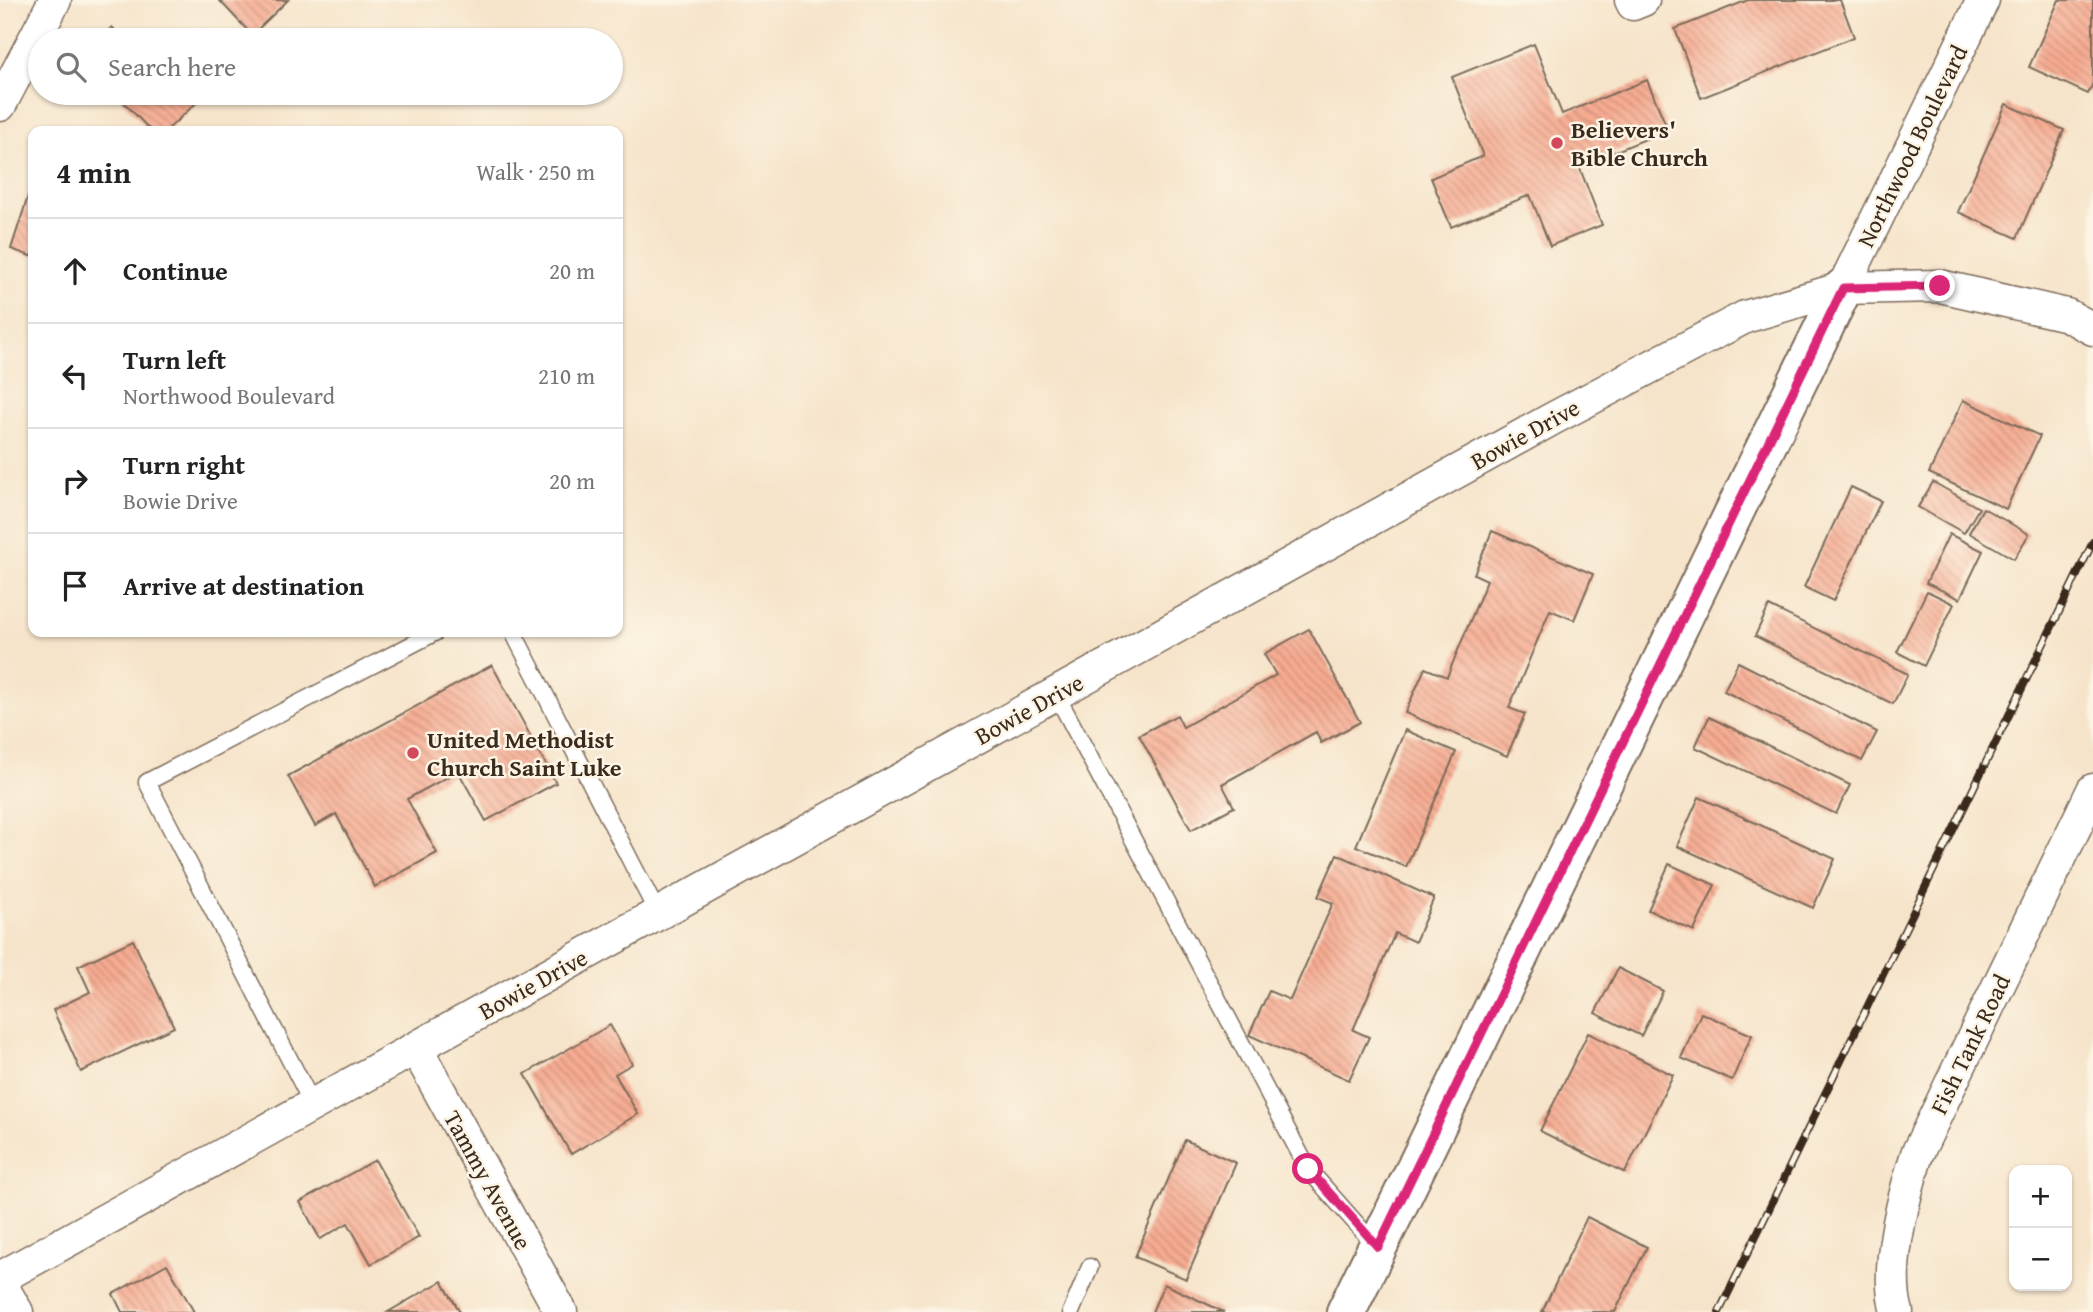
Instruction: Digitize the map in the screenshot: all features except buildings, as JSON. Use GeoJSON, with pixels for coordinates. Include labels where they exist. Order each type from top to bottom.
{"type":"FeatureCollection","features":[{"type":"Feature","properties":{"kind":"street"},"geometry":{"type":"LineString","coordinates":[[40,28],[55,0]]}},
{"type":"Feature","properties":{"kind":"street"},"geometry":{"type":"LineString","coordinates":[[1631,0],[1633,4],[1643,0]]}},
{"type":"Feature","properties":{"kind":"street","name":"Northwood Boulevard"},"geometry":{"type":"LineString","coordinates":[[1346,1312],[1983,0]]}},
{"type":"Feature","properties":{"kind":"street"},"geometry":{"type":"LineString","coordinates":[[0,105],[28,52]]}},
{"type":"Feature","properties":{"kind":"street","name":"Bowie Drive"},"geometry":{"type":"LineString","coordinates":[[0,1280],[312,1103],[1552,419],[1745,317],[1843,288],[1940,286],[2067,315],[2093,329]]}},
{"type":"Feature","properties":{"kind":"street","name":"Fish Tank Road"},"geometry":{"type":"LineString","coordinates":[[1897,1312],[1896,1246],[1902,1204],[1917,1154],[2093,790]]}},
{"type":"Feature","properties":{"kind":"street","name":"Tammy Avenue"},"geometry":{"type":"LineString","coordinates":[[416,1048],[561,1312]]}},
{"type":"Feature","properties":{"kind":"street"},"geometry":{"type":"LineString","coordinates":[[0,1280],[17,1312]]}},
{"type":"Feature","properties":{"kind":"lane"},"geometry":{"type":"LineString","coordinates":[[312,1103],[147,782],[426,637]]}},
{"type":"Feature","properties":{"kind":"lane"},"geometry":{"type":"LineString","coordinates":[[516,637],[658,914]]}},
{"type":"Feature","properties":{"kind":"lane"},"geometry":{"type":"LineString","coordinates":[[1056,694],[1308,1169],[1378,1247]]}},
{"type":"Feature","properties":{"kind":"lane"},"geometry":{"type":"LineString","coordinates":[[1071,1312],[1090,1267]]}},
{"type":"Feature","properties":{"kind":"railway"},"geometry":{"type":"LineString","coordinates":[[1719,1312],[2093,542]]}},
{"type":"Feature","properties":{"kind":"place","name":"Believers' Bible Church"},"geometry":{"type":"Point","coordinates":[1557,143]}},
{"type":"Feature","properties":{"kind":"place","name":"United Methodist Church Saint Luke"},"geometry":{"type":"Point","coordinates":[413,753]}},
{"type":"Feature","properties":{"kind":"route"},"geometry":{"type":"LineString","coordinates":[[1308,1169],[1378,1247],[1843,288],[1940,286]]}}]}
